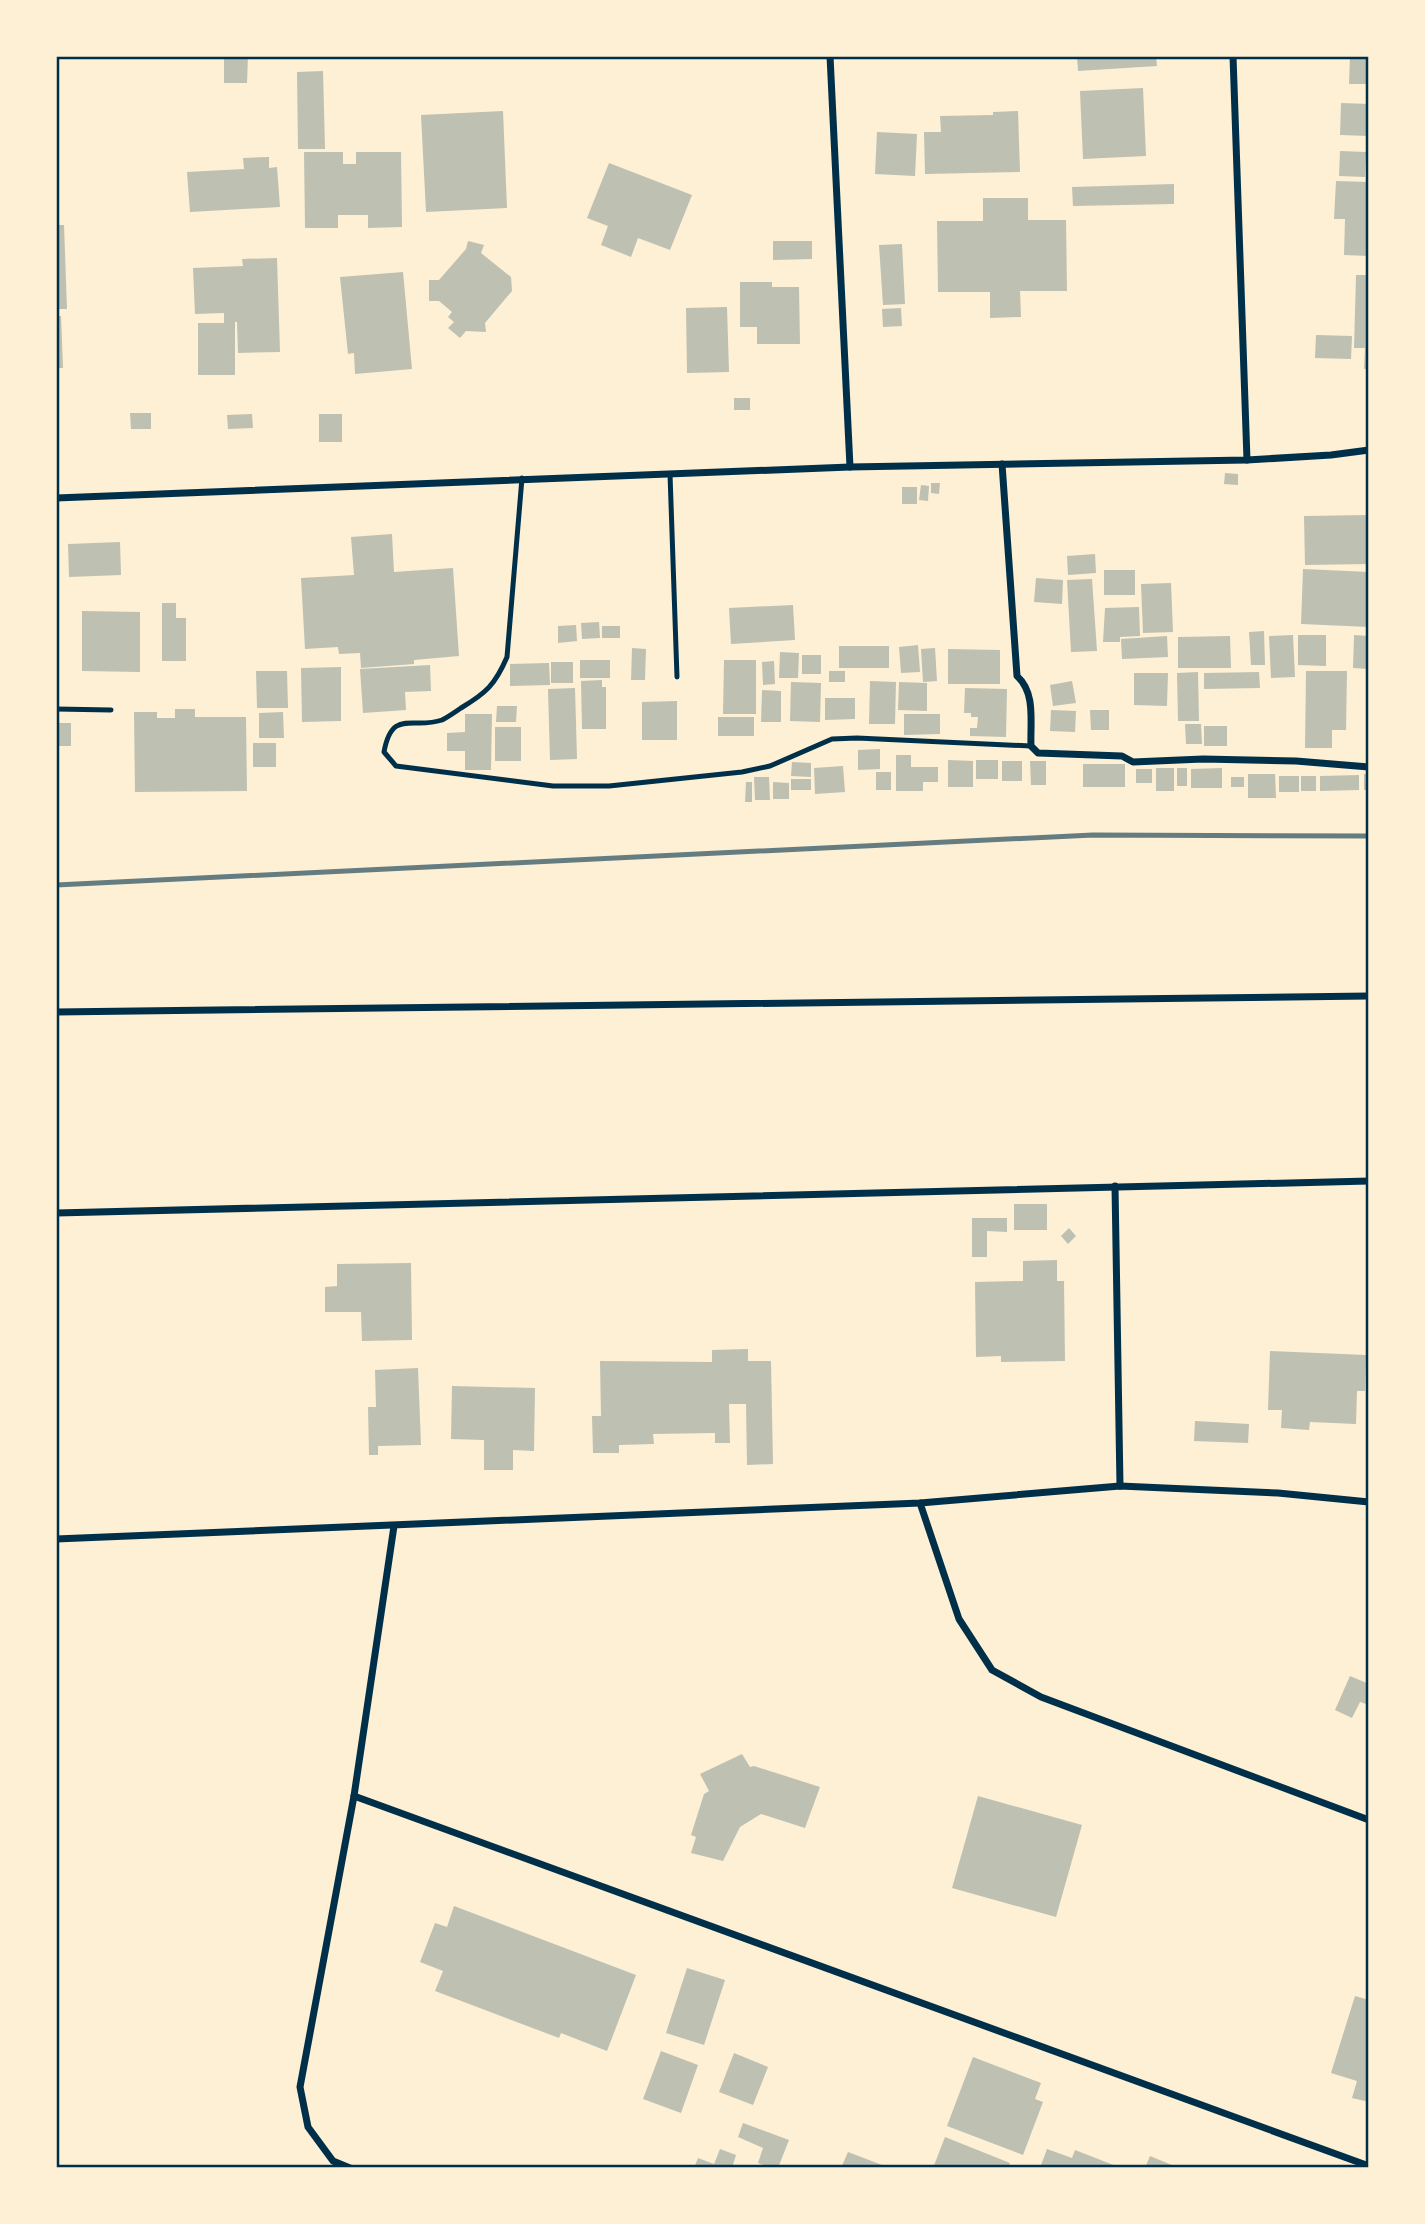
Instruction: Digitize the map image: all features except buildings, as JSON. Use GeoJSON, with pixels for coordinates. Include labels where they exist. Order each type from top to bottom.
{"type":"FeatureCollection","features":[{"type":"Feature","properties":{"kind":"street"},"geometry":{"type":"LineString","coordinates":[[830,56],[850,467]]}},
{"type":"Feature","properties":{"kind":"street"},"geometry":{"type":"LineString","coordinates":[[1233,56],[1247,460]]}},
{"type":"Feature","properties":{"kind":"street"},"geometry":{"type":"LineString","coordinates":[[56,498],[850,467],[1247,460],[1369,450]]}},
{"type":"Feature","properties":{"kind":"street"},"geometry":{"type":"LineString","coordinates":[[1002,464],[1017,676],[1026,685],[1031,704],[1031,746],[1038,753],[1122,756],[1133,762],[1270,760],[1369,767]]}},
{"type":"Feature","properties":{"kind":"street"},"geometry":{"type":"LineString","coordinates":[[56,1012],[1369,996]]}},
{"type":"Feature","properties":{"kind":"street"},"geometry":{"type":"LineString","coordinates":[[56,1213],[1369,1181]]}},
{"type":"Feature","properties":{"kind":"street"},"geometry":{"type":"LineString","coordinates":[[1115,1186],[1120,1486]]}},
{"type":"Feature","properties":{"kind":"street"},"geometry":{"type":"LineString","coordinates":[[56,1539],[920,1503],[1120,1486],[1278,1493],[1369,1502]]}},
{"type":"Feature","properties":{"kind":"street"},"geometry":{"type":"LineString","coordinates":[[920,1503],[959,1619],[992,1670],[1041,1697],[1369,1820]]}},
{"type":"Feature","properties":{"kind":"street"},"geometry":{"type":"LineString","coordinates":[[350,2168],[333,2161],[308,2127],[300,2087],[354,1796],[394,1526]]}},
{"type":"Feature","properties":{"kind":"street"},"geometry":{"type":"LineString","coordinates":[[354,1796],[1369,2166]]}},
{"type":"Feature","properties":{"kind":"lane"},"geometry":{"type":"LineString","coordinates":[[670,474],[677,677]]}},
{"type":"Feature","properties":{"kind":"lane"},"geometry":{"type":"LineString","coordinates":[[522,478],[507,657],[498,678],[486,692],[441,720],[400,723],[387,735],[384,752],[396,766],[578,787],[761,768],[832,739],[1031,746]]}},
{"type":"Feature","properties":{"kind":"lane"},"geometry":{"type":"LineString","coordinates":[[56,709],[111,710]]}},
{"type":"Feature","properties":{"kind":"railway"},"geometry":{"type":"LineString","coordinates":[[56,885],[1093,835],[1369,836]]}}]}
